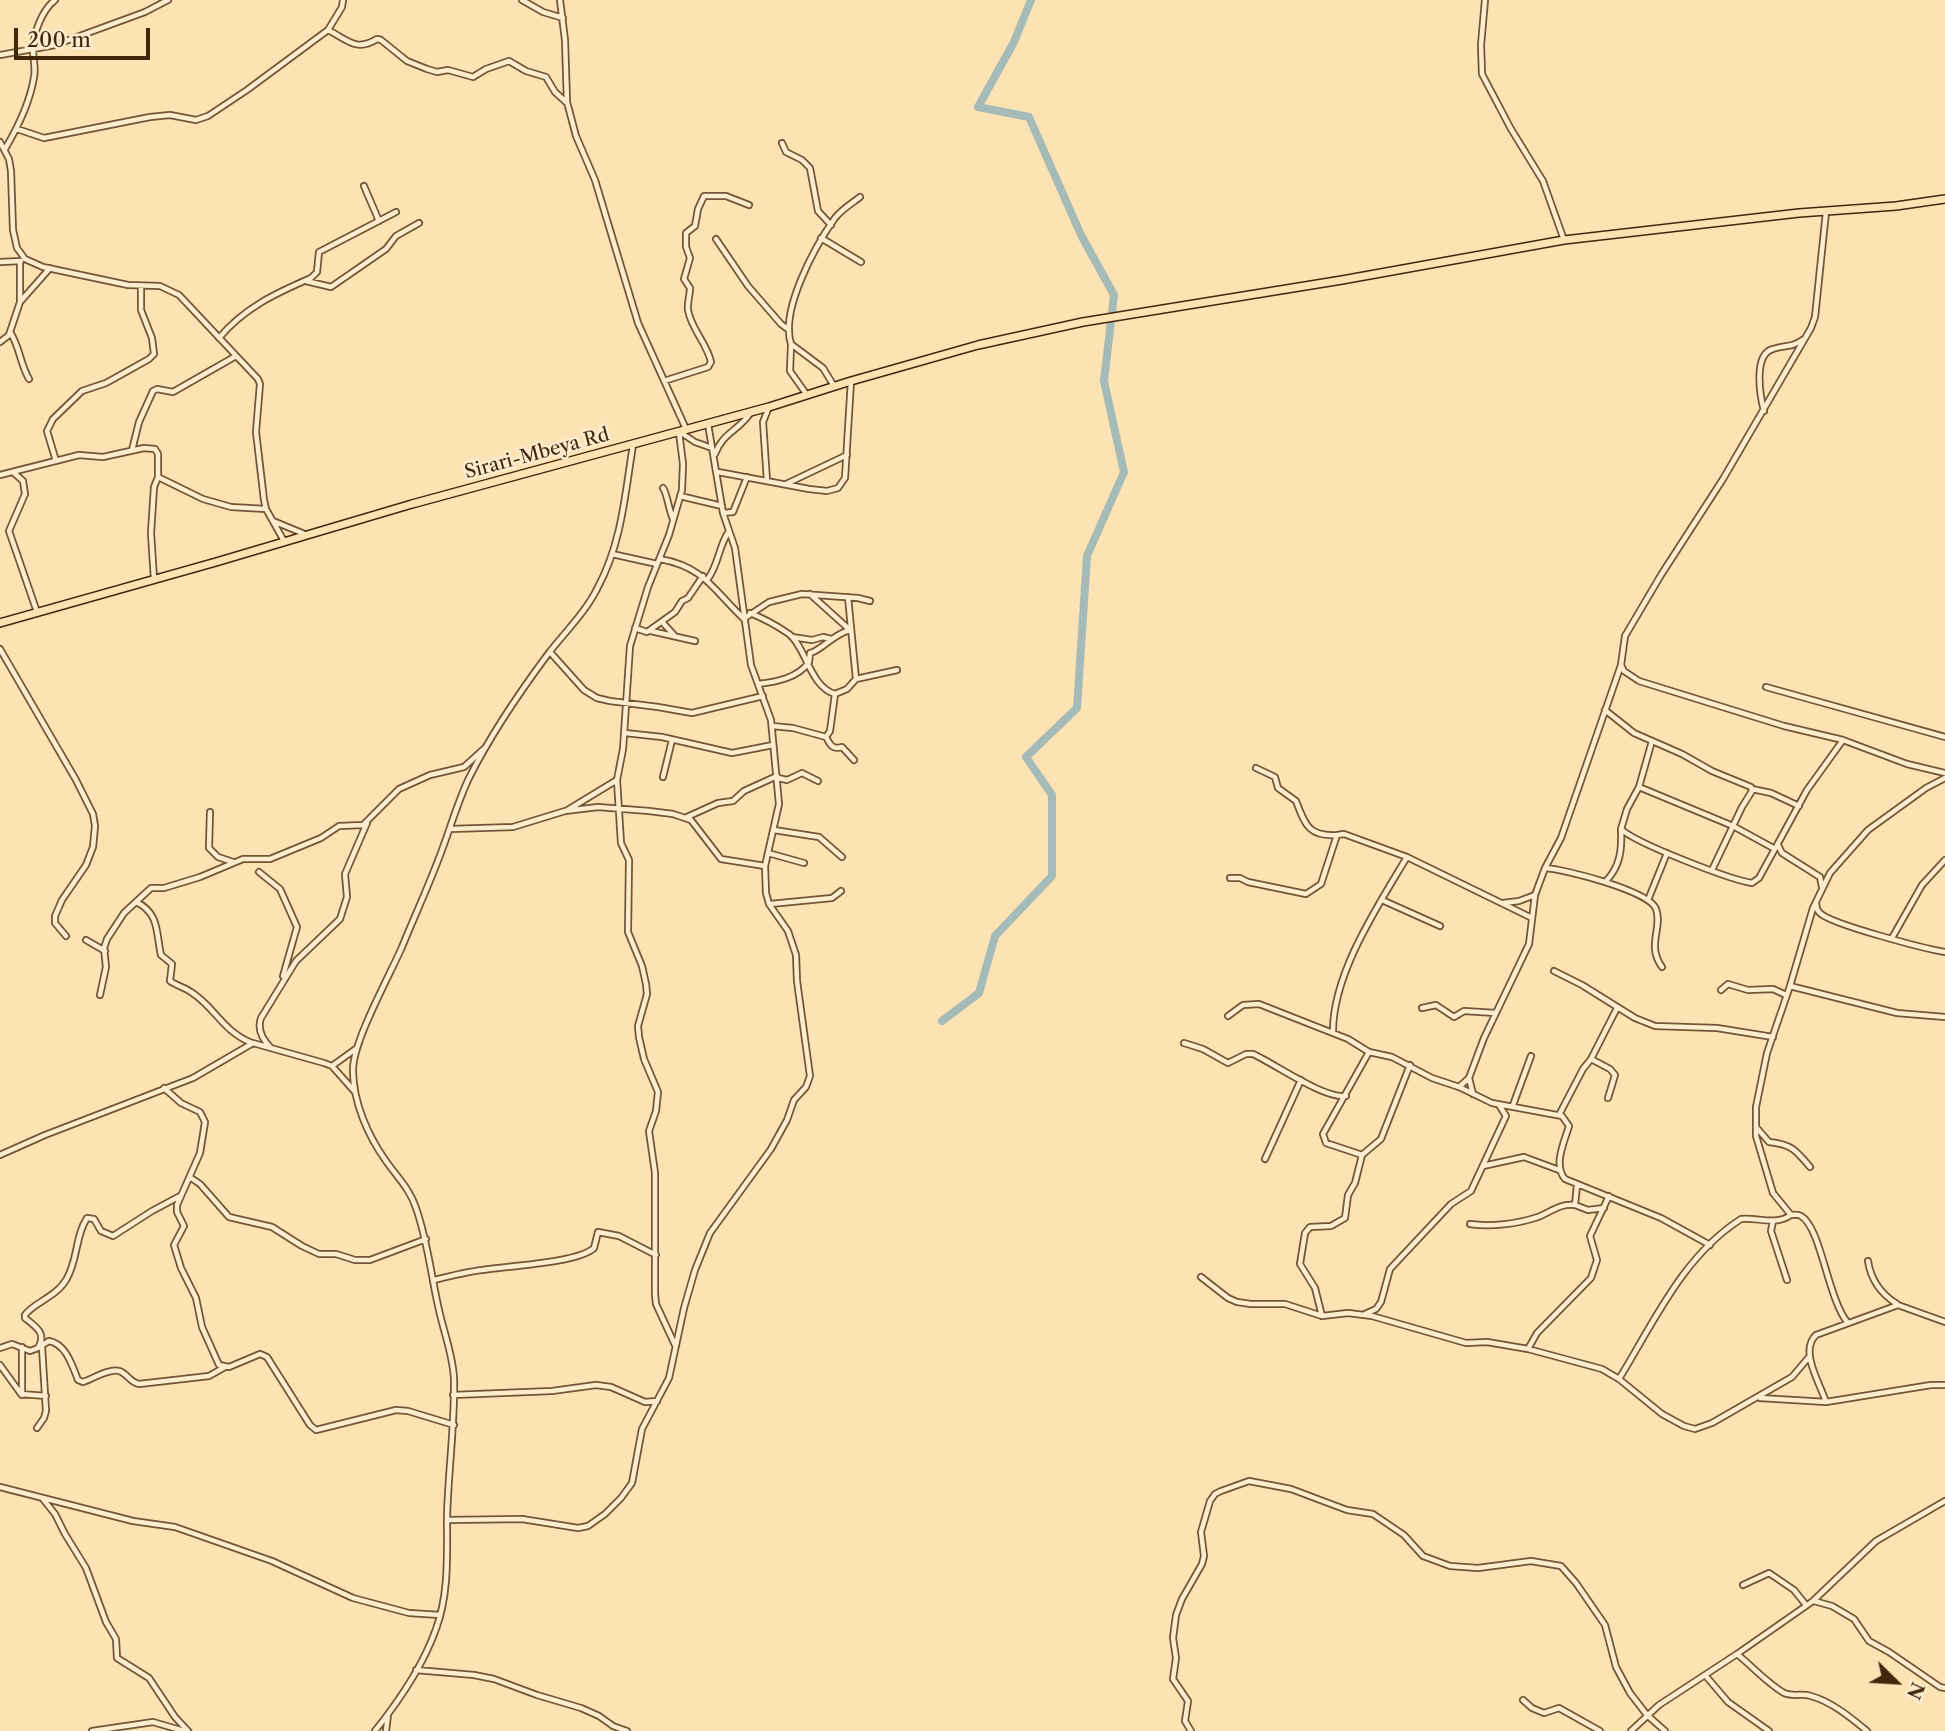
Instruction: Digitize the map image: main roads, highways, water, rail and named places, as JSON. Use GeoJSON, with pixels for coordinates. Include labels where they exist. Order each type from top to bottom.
{"type":"FeatureCollection","features":[{"type":"Feature","properties":{"kind":"highway","name":"Sirari-Mbeya Rd"},"geometry":{"type":"LineString","coordinates":[[0,623],[412,504],[769,407],[978,345],[1083,322],[1564,240],[1945,199]]}},
{"type":"Feature","properties":{"kind":"waterway"},"geometry":{"type":"LineString","coordinates":[[942,1021],[979,993],[995,936],[1052,876],[1052,795],[1026,757],[1077,708],[1087,556],[1124,472],[1104,381],[1114,295],[1081,235],[1029,117],[978,107],[1014,42],[1031,0]]}}]}
